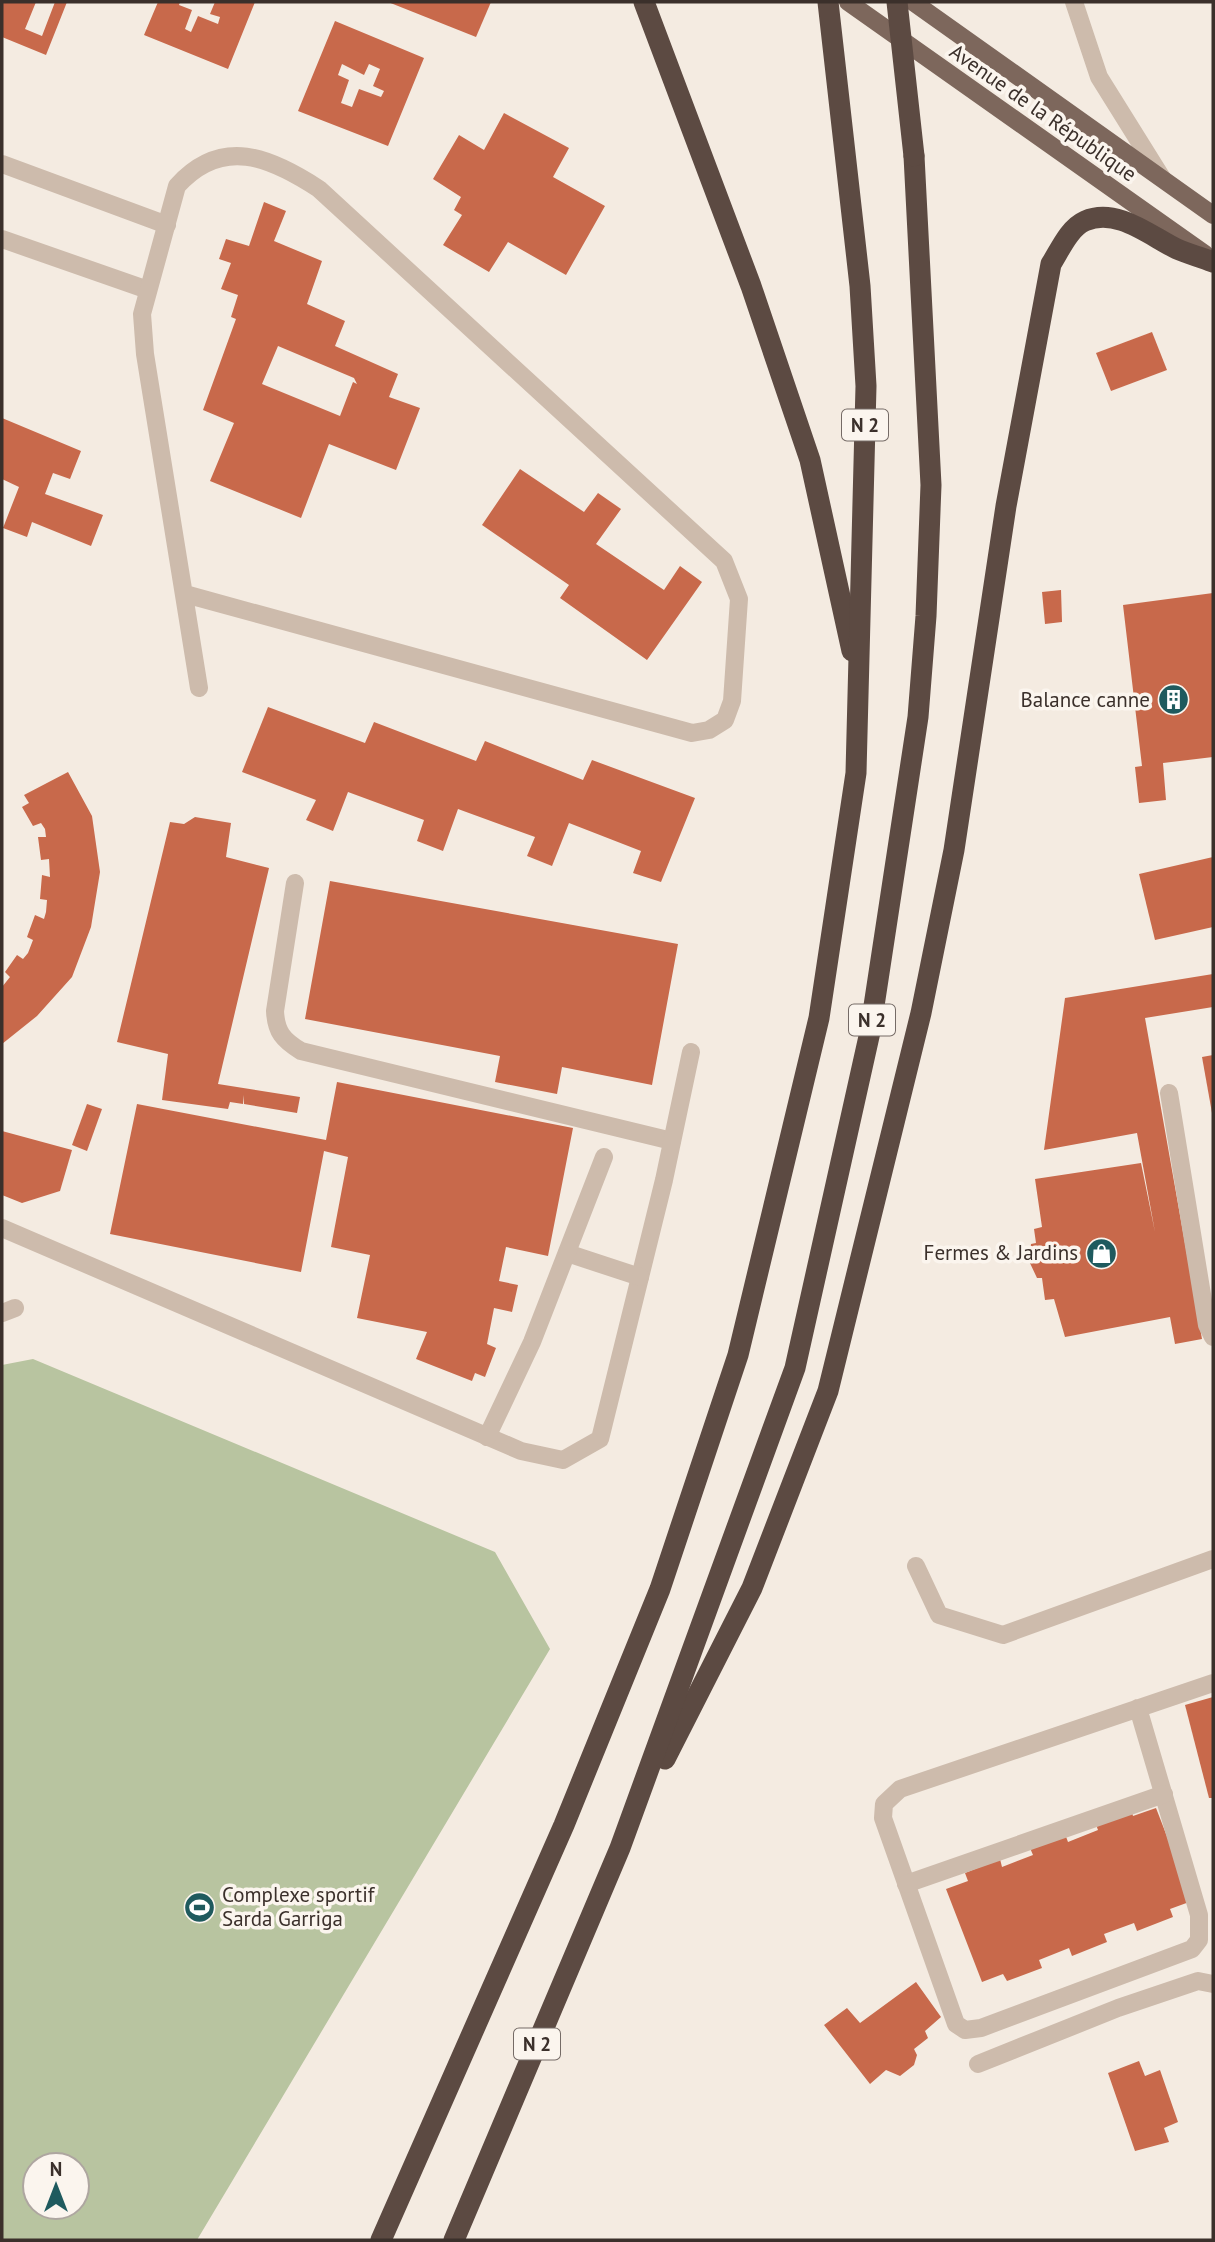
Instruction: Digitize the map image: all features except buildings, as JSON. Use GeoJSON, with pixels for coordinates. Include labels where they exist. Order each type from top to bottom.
{"type":"FeatureCollection","features":[{"type":"Feature","properties":{"kind":"highway"},"geometry":{"type":"LineString","coordinates":[[644,2],[751,286],[810,460],[860,683]]}},
{"type":"Feature","properties":{"kind":"highway","name":"N 2"},"geometry":{"type":"LineString","coordinates":[[381,2240],[564,1825],[655,1601],[738,1355],[819,1018],[856,773],[866,386],[860,286],[828,2]]}},
{"type":"Feature","properties":{"kind":"highway","name":"N 2"},"geometry":{"type":"LineString","coordinates":[[454,2240],[620,1848],[795,1368],[870,1031],[918,717],[926,616],[931,485],[914,156],[897,2]]}},
{"type":"Feature","properties":{"kind":"highway"},"geometry":{"type":"LineString","coordinates":[[620,1848],[752,1588],[828,1391],[921,1013],[951,864],[1006,506],[1051,264],[1068,236],[1085,221],[1105,219],[1130,222],[1178,249],[1213,261]]}},
{"type":"Feature","properties":{"kind":"main road","name":"Avenue de la République"},"geometry":{"type":"LineString","coordinates":[[848,2],[1213,261]]}},
{"type":"Feature","properties":{"kind":"main road","name":"Avenue de la République"},"geometry":{"type":"LineString","coordinates":[[914,2],[1213,215]]}},
{"type":"Feature","properties":{"kind":"street"},"geometry":{"type":"LineString","coordinates":[[1074,2],[1099,77],[1164,181]]}},
{"type":"Feature","properties":{"kind":"street"},"geometry":{"type":"LineString","coordinates":[[185,594],[692,733],[709,730],[724,720],[732,701],[739,599],[724,561],[319,189],[289,169],[253,156],[227,156],[191,171],[177,186],[142,314],[145,354],[199,688]]}},
{"type":"Feature","properties":{"kind":"street"},"geometry":{"type":"LineString","coordinates":[[2,164],[167,225]]}},
{"type":"Feature","properties":{"kind":"street"},"geometry":{"type":"LineString","coordinates":[[2,239],[148,290]]}},
{"type":"Feature","properties":{"kind":"street"},"geometry":{"type":"LineString","coordinates":[[295,883],[275,1011],[275,1027],[284,1040],[301,1051],[673,1141]]}},
{"type":"Feature","properties":{"kind":"street"},"geometry":{"type":"LineString","coordinates":[[2,1228],[486,1437],[521,1451],[563,1460],[600,1439],[673,1141],[691,1052]]}},
{"type":"Feature","properties":{"kind":"street"},"geometry":{"type":"LineString","coordinates":[[1169,1093],[1207,1325],[1213,1336]]}},
{"type":"Feature","properties":{"kind":"street"},"geometry":{"type":"LineString","coordinates":[[486,1437],[532,1342],[604,1157]]}},
{"type":"Feature","properties":{"kind":"street"},"geometry":{"type":"LineString","coordinates":[[567,1253],[640,1277]]}},
{"type":"Feature","properties":{"kind":"street"},"geometry":{"type":"LineString","coordinates":[[916,1566],[939,1615],[1003,1635],[1213,1559]]}},
{"type":"Feature","properties":{"kind":"street"},"geometry":{"type":"LineString","coordinates":[[1138,1708],[1199,1915],[1199,1940],[1192,1949],[981,2028],[965,2030],[956,2024],[883,1818],[884,1804],[890,1795],[1138,1708],[1213,1683]]}},
{"type":"Feature","properties":{"kind":"street"},"geometry":{"type":"LineString","coordinates":[[906,1884],[1164,1794]]}},
{"type":"Feature","properties":{"kind":"street"},"geometry":{"type":"LineString","coordinates":[[978,2064],[1118,2008],[1198,1981],[1213,1984]]}},
{"type":"Feature","properties":{"kind":"green space","name":"Complexe sportif Sarda Garriga"},"geometry":{"type":"Polygon","coordinates":[[[33,1359],[495,1552],[550,1649],[197,2240],[2,2240],[2,1365],[33,1359]]]}},
{"type":"Feature","properties":{"kind":"place","name":"Balance canne"},"geometry":{"type":"Point","coordinates":[1173,700]}},
{"type":"Feature","properties":{"kind":"place","name":"Fermes & Jardins"},"geometry":{"type":"Point","coordinates":[1101,1253]}},
{"type":"Feature","properties":{"kind":"place","name":"Complexe sportif Sarda Garriga"},"geometry":{"type":"Point","coordinates":[199,1907]}}]}
